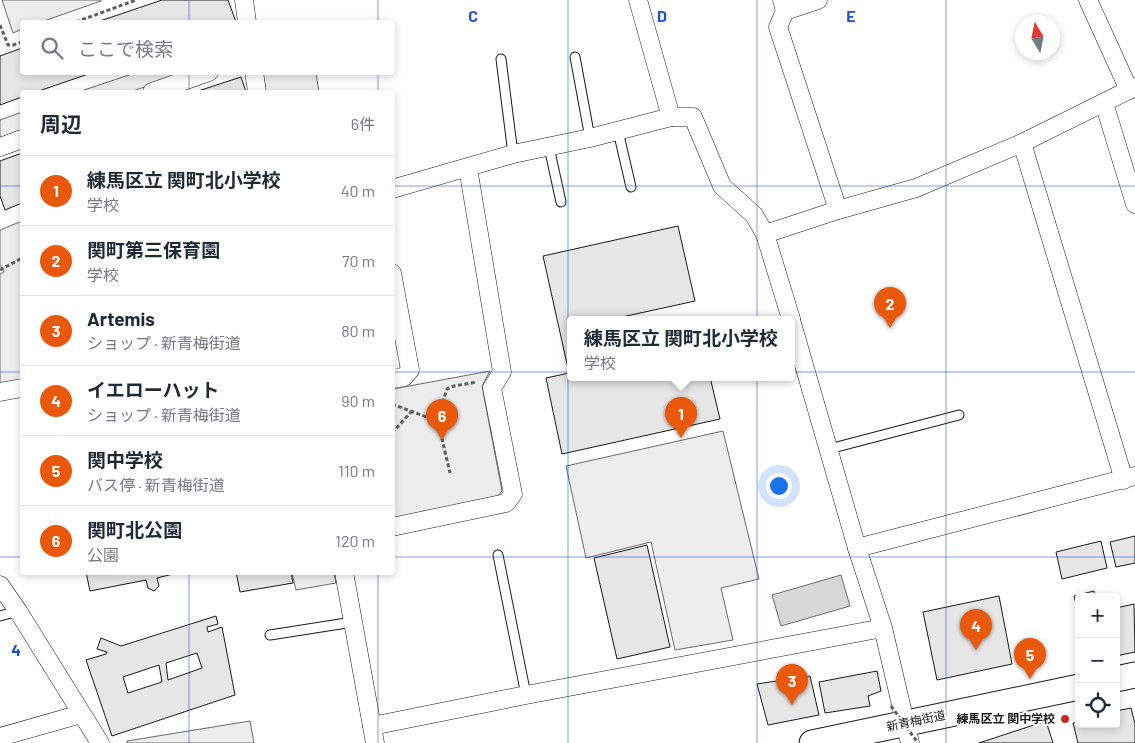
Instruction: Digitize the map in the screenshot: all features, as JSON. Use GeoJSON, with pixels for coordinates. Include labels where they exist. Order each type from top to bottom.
{"type":"FeatureCollection","features":[{"type":"Feature","properties":{"kind":"main road"},"geometry":{"type":"LineString","coordinates":[[1120,678],[1135,675]]}},
{"type":"Feature","properties":{"kind":"main road","name":"新青梅街道"},"geometry":{"type":"LineString","coordinates":[[812,743],[906,729],[1075,688]]}},
{"type":"Feature","properties":{"kind":"street"},"geometry":{"type":"LineString","coordinates":[[244,0],[247,20]]}},
{"type":"Feature","properties":{"kind":"street"},"geometry":{"type":"LineString","coordinates":[[638,0],[671,117]]}},
{"type":"Feature","properties":{"kind":"street"},"geometry":{"type":"LineString","coordinates":[[818,0],[784,5],[778,27],[838,210]]}},
{"type":"Feature","properties":{"kind":"street"},"geometry":{"type":"LineString","coordinates":[[765,234],[838,210],[916,188],[1022,143],[1132,88],[1088,0]]}},
{"type":"Feature","properties":{"kind":"street"},"geometry":{"type":"LineString","coordinates":[[158,90],[200,75]]}},
{"type":"Feature","properties":{"kind":"street"},"geometry":{"type":"LineString","coordinates":[[254,75],[257,90]]}},
{"type":"Feature","properties":{"kind":"street"},"geometry":{"type":"LineString","coordinates":[[1104,103],[1135,204]]}},
{"type":"Feature","properties":{"kind":"street"},"geometry":{"type":"LineString","coordinates":[[395,188],[513,154],[590,138],[671,117],[693,117],[722,186],[754,215],[765,234],[790,316]]}},
{"type":"Feature","properties":{"kind":"street"},"geometry":{"type":"LineString","coordinates":[[0,147],[20,140]]}},
{"type":"Feature","properties":{"kind":"street"},"geometry":{"type":"LineString","coordinates":[[857,548],[1130,478],[1022,143]]}},
{"type":"Feature","properties":{"kind":"street"},"geometry":{"type":"LineString","coordinates":[[395,526],[506,503],[512,494],[492,388],[502,372],[468,168]]}},
{"type":"Feature","properties":{"kind":"street"},"geometry":{"type":"LineString","coordinates":[[395,289],[410,370],[404,376],[395,378]]}},
{"type":"Feature","properties":{"kind":"street"},"geometry":{"type":"LineString","coordinates":[[795,333],[830,449],[857,548],[883,628],[906,729]]}},
{"type":"Feature","properties":{"kind":"street"},"geometry":{"type":"LineString","coordinates":[[0,392],[20,388]]}},
{"type":"Feature","properties":{"kind":"street"},"geometry":{"type":"LineString","coordinates":[[345,575],[374,735],[526,695],[883,628]]}},
{"type":"Feature","properties":{"kind":"street"},"geometry":{"type":"LineString","coordinates":[[0,585],[100,743]]}},
{"type":"Feature","properties":{"kind":"street"},"geometry":{"type":"LineString","coordinates":[[0,738],[81,714]]}},
{"type":"Feature","properties":{"kind":"lane"},"geometry":{"type":"LineString","coordinates":[[575,57],[590,138]]}},
{"type":"Feature","properties":{"kind":"lane"},"geometry":{"type":"LineString","coordinates":[[501,59],[513,154]]}},
{"type":"Feature","properties":{"kind":"lane"},"geometry":{"type":"LineString","coordinates":[[618,131],[631,188]]}},
{"type":"Feature","properties":{"kind":"lane"},"geometry":{"type":"LineString","coordinates":[[549,147],[561,202]]}},
{"type":"Feature","properties":{"kind":"lane"},"geometry":{"type":"LineString","coordinates":[[830,449],[959,415]]}},
{"type":"Feature","properties":{"kind":"lane"},"geometry":{"type":"LineString","coordinates":[[498,555],[526,695]]}},
{"type":"Feature","properties":{"kind":"lane"},"geometry":{"type":"LineString","coordinates":[[0,616],[18,611]]}},
{"type":"Feature","properties":{"kind":"lane"},"geometry":{"type":"LineString","coordinates":[[270,635],[353,622]]}},
{"type":"Feature","properties":{"kind":"path"},"geometry":{"type":"LineString","coordinates":[[81,20],[136,0]]}},
{"type":"Feature","properties":{"kind":"path"},"geometry":{"type":"LineString","coordinates":[[0,25],[8,44],[13,45],[20,43]]}},
{"type":"Feature","properties":{"kind":"path"},"geometry":{"type":"LineString","coordinates":[[0,270],[20,259]]}},
{"type":"Feature","properties":{"kind":"path"},"geometry":{"type":"LineString","coordinates":[[432,419],[442,404],[447,389],[479,382],[494,384]]}},
{"type":"Feature","properties":{"kind":"path"},"geometry":{"type":"LineString","coordinates":[[395,405],[432,419],[439,426],[450,474]]}},
{"type":"Feature","properties":{"kind":"path"},"geometry":{"type":"LineString","coordinates":[[395,430],[412,411]]}},
{"type":"Feature","properties":{"kind":"shaded area"},"geometry":{"type":"Polygon","coordinates":[[[2,0],[101,0],[47,20],[20,20],[20,30],[13,33],[2,0]]]}},
{"type":"Feature","properties":{"kind":"shaded area"},"geometry":{"type":"Polygon","coordinates":[[[129,75],[179,75],[136,90],[84,90],[129,75]]]}},
{"type":"Feature","properties":{"kind":"shaded area"},"geometry":{"type":"Polygon","coordinates":[[[260,75],[316,75],[319,90],[263,90],[260,75]]]}},
{"type":"Feature","properties":{"kind":"shaded area"},"geometry":{"type":"Polygon","coordinates":[[[20,113],[20,131],[0,138],[0,120],[20,113]]]}},
{"type":"Feature","properties":{"kind":"shaded area"},"geometry":{"type":"Polygon","coordinates":[[[20,222],[20,381],[0,386],[0,274],[4,272],[0,265],[0,230],[20,222]]]}},
{"type":"Feature","properties":{"kind":"shaded area"},"geometry":{"type":"Polygon","coordinates":[[[490,371],[482,386],[502,491],[495,499],[395,519],[395,389],[490,371]]]}},
{"type":"Feature","properties":{"kind":"shaded area"},"geometry":{"type":"Polygon","coordinates":[[[723,431],[759,579],[721,588],[733,640],[675,650],[651,542],[586,558],[566,466],[723,431]]]}},
{"type":"Feature","properties":{"kind":"shaded area"},"geometry":{"type":"Polygon","coordinates":[[[292,575],[334,575],[336,583],[296,590],[292,575]]]}},
{"type":"Feature","properties":{"kind":"shaded area"},"geometry":{"type":"Polygon","coordinates":[[[841,575],[850,606],[781,626],[772,595],[841,575]]]}},
{"type":"Feature","properties":{"kind":"shaded area"},"geometry":{"type":"Polygon","coordinates":[[[250,721],[254,743],[127,743],[127,741],[250,721]]]}},
{"type":"Feature","properties":{"kind":"building"},"geometry":{"type":"Polygon","coordinates":[[[162,0],[228,0],[235,20],[103,20],[162,0]]]}},
{"type":"Feature","properties":{"kind":"building"},"geometry":{"type":"Polygon","coordinates":[[[20,49],[20,75],[85,75],[42,90],[20,90],[20,98],[0,105],[0,56],[20,49]]]}},
{"type":"Feature","properties":{"kind":"building"},"geometry":{"type":"Polygon","coordinates":[[[241,77],[245,90],[201,90],[241,77]]]}},
{"type":"Feature","properties":{"kind":"building"},"geometry":{"type":"Polygon","coordinates":[[[20,154],[20,204],[5,210],[0,196],[0,161],[20,154]]]}},
{"type":"Feature","properties":{"kind":"building"},"geometry":{"type":"Polygon","coordinates":[[[678,226],[695,301],[627,316],[567,316],[567,364],[543,256],[678,226]]]}},
{"type":"Feature","properties":{"kind":"building"},"geometry":{"type":"Polygon","coordinates":[[[567,373],[567,381],[711,381],[720,419],[562,454],[546,378],[567,373]]]}},
{"type":"Feature","properties":{"kind":"building"},"geometry":{"type":"Polygon","coordinates":[[[1135,536],[1135,563],[1116,567],[1110,542],[1135,536]]]}},
{"type":"Feature","properties":{"kind":"building"},"geometry":{"type":"Polygon","coordinates":[[[1101,541],[1107,568],[1062,579],[1056,552],[1101,541]]]}},
{"type":"Feature","properties":{"kind":"building"},"geometry":{"type":"Polygon","coordinates":[[[647,545],[670,647],[617,659],[594,558],[647,545]]]}},
{"type":"Feature","properties":{"kind":"building"},"geometry":{"type":"Polygon","coordinates":[[[87,575],[169,575],[157,578],[159,586],[154,591],[148,588],[146,580],[90,591],[87,575]]]}},
{"type":"Feature","properties":{"kind":"building"},"geometry":{"type":"Polygon","coordinates":[[[237,575],[292,575],[293,583],[240,592],[237,575]]]}},
{"type":"Feature","properties":{"kind":"building"},"geometry":{"type":"Polygon","coordinates":[[[999,596],[1012,664],[937,680],[923,612],[999,596]]]}},
{"type":"Feature","properties":{"kind":"building"},"geometry":{"type":"Polygon","coordinates":[[[1134,604],[1135,652],[1120,655],[1120,638],[1120,607],[1134,604]]]}},
{"type":"Feature","properties":{"kind":"building"},"geometry":{"type":"Polygon","coordinates":[[[216,616],[218,624],[207,627],[208,632],[222,627],[235,695],[112,736],[86,660],[106,654],[107,652],[97,649],[101,638],[121,646],[216,616]],[[197,653],[166,663],[168,680],[202,668],[197,653]],[[159,665],[123,677],[128,693],[162,682],[159,665]]]}},
{"type":"Feature","properties":{"kind":"building"},"geometry":{"type":"Polygon","coordinates":[[[877,671],[881,691],[868,696],[870,706],[825,713],[819,682],[877,671]]]}},
{"type":"Feature","properties":{"kind":"building"},"geometry":{"type":"Polygon","coordinates":[[[810,676],[819,715],[768,725],[757,684],[810,676]]]}},
{"type":"Feature","properties":{"kind":"building"},"geometry":{"type":"Polygon","coordinates":[[[1131,708],[1135,724],[1135,743],[1078,743],[1073,723],[1075,723],[1075,728],[1120,728],[1120,710],[1131,708]]]}},
{"type":"Feature","properties":{"kind":"building"},"geometry":{"type":"Polygon","coordinates":[[[1046,721],[1053,743],[979,743],[1046,721]]]}},
{"type":"Feature","properties":{"kind":"place","name":"関町第三保育園"},"geometry":{"type":"Point","coordinates":[890,328]}},
{"type":"Feature","properties":{"kind":"place","name":"練馬区立 関町北小学校"},"geometry":{"type":"Point","coordinates":[681,438]}},
{"type":"Feature","properties":{"kind":"place","name":"関町北公園"},"geometry":{"type":"Point","coordinates":[442,440]}},
{"type":"Feature","properties":{"kind":"place","name":"イエローハット"},"geometry":{"type":"Point","coordinates":[976,650]}},
{"type":"Feature","properties":{"kind":"place","name":"関中学校"},"geometry":{"type":"Point","coordinates":[1030,679]}},
{"type":"Feature","properties":{"kind":"place","name":"Artemis"},"geometry":{"type":"Point","coordinates":[792,705]}},
{"type":"Feature","properties":{"kind":"place","name":"練馬区立 関中学校"},"geometry":{"type":"Point","coordinates":[1065,719]}}]}
